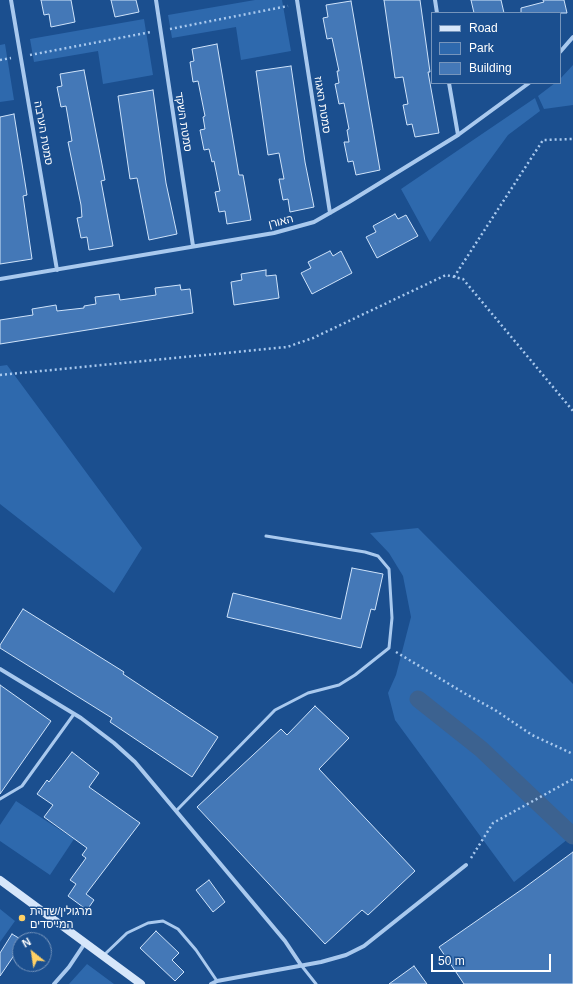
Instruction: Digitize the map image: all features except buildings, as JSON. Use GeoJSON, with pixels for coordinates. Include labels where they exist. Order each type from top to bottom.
{"type":"FeatureCollection","features":[{"type":"Feature","properties":{"kind":"street","name":"סמטת הערבה"},"geometry":{"type":"LineString","coordinates":[[11,0],[57,270]]}},
{"type":"Feature","properties":{"kind":"street","name":"סמטת השקד"},"geometry":{"type":"LineString","coordinates":[[156,0],[193,246]]}},
{"type":"Feature","properties":{"kind":"street"},"geometry":{"type":"LineString","coordinates":[[435,0],[437,12]]}},
{"type":"Feature","properties":{"kind":"street","name":"סמטת האגוז"},"geometry":{"type":"LineString","coordinates":[[297,2],[330,213]]}},
{"type":"Feature","properties":{"kind":"street"},"geometry":{"type":"LineString","coordinates":[[561,51],[573,37]]}},
{"type":"Feature","properties":{"kind":"street"},"geometry":{"type":"LineString","coordinates":[[449,84],[458,135]]}},
{"type":"Feature","properties":{"kind":"street","name":"האורן"},"geometry":{"type":"LineString","coordinates":[[0,279],[289,230],[314,222],[458,135],[528,84]]}},
{"type":"Feature","properties":{"kind":"street"},"geometry":{"type":"LineString","coordinates":[[0,669],[74,714],[114,743],[135,762],[285,941],[301,965]]}},
{"type":"Feature","properties":{"kind":"street"},"geometry":{"type":"LineString","coordinates":[[211,984],[217,981],[346,955],[364,946],[466,865]]}},
{"type":"Feature","properties":{"kind":"street"},"geometry":{"type":"LineString","coordinates":[[0,880],[104,955],[141,984]]}},
{"type":"Feature","properties":{"kind":"street"},"geometry":{"type":"LineString","coordinates":[[55,984],[86,942]]}},
{"type":"Feature","properties":{"kind":"lane"},"geometry":{"type":"LineString","coordinates":[[176,811],[275,710],[308,693],[339,685],[355,675],[389,648],[392,618],[389,569],[378,556],[365,552],[266,536]]}},
{"type":"Feature","properties":{"kind":"lane"},"geometry":{"type":"LineString","coordinates":[[0,799],[22,786],[74,714]]}},
{"type":"Feature","properties":{"kind":"lane"},"geometry":{"type":"LineString","coordinates":[[104,955],[127,933],[148,923],[163,921],[178,929],[196,950],[217,981]]}},
{"type":"Feature","properties":{"kind":"lane"},"geometry":{"type":"LineString","coordinates":[[301,965],[316,984]]}},
{"type":"Feature","properties":{"kind":"path"},"geometry":{"type":"LineString","coordinates":[[0,60],[160,30],[297,2]]}},
{"type":"Feature","properties":{"kind":"path"},"geometry":{"type":"LineString","coordinates":[[454,277],[542,140],[573,139]]}},
{"type":"Feature","properties":{"kind":"path"},"geometry":{"type":"LineString","coordinates":[[0,375],[287,347],[313,338],[446,275],[463,279],[573,411]]}},
{"type":"Feature","properties":{"kind":"path"},"geometry":{"type":"LineString","coordinates":[[389,648],[495,710],[532,735],[573,754]]}},
{"type":"Feature","properties":{"kind":"path"},"geometry":{"type":"LineString","coordinates":[[466,865],[493,823],[573,779]]}},
{"type":"Feature","properties":{"kind":"green space"},"geometry":{"type":"Polygon","coordinates":[[[255,0],[282,0],[291,51],[241,60],[236,27],[172,38],[168,15],[255,0]]]}},
{"type":"Feature","properties":{"kind":"green space"},"geometry":{"type":"Polygon","coordinates":[[[144,19],[153,75],[103,84],[98,51],[34,62],[30,39],[144,19]]]}},
{"type":"Feature","properties":{"kind":"green space"},"geometry":{"type":"Polygon","coordinates":[[[5,44],[14,100],[0,102],[0,45],[5,44]]]}},
{"type":"Feature","properties":{"kind":"green space"},"geometry":{"type":"Polygon","coordinates":[[[573,65],[573,105],[544,109],[538,96],[554,84],[561,84],[561,78],[573,65]]]}},
{"type":"Feature","properties":{"kind":"green space"},"geometry":{"type":"Polygon","coordinates":[[[535,98],[540,111],[508,135],[430,242],[401,189],[535,98]]]}},
{"type":"Feature","properties":{"kind":"green space"},"geometry":{"type":"Polygon","coordinates":[[[7,365],[142,548],[114,593],[0,504],[0,366],[7,365]]]}},
{"type":"Feature","properties":{"kind":"green space"},"geometry":{"type":"Polygon","coordinates":[[[418,528],[573,684],[573,835],[514,882],[395,720],[388,693],[396,675],[411,617],[403,576],[389,553],[370,533],[418,528]]]}},
{"type":"Feature","properties":{"kind":"green space"},"geometry":{"type":"Polygon","coordinates":[[[16,801],[74,839],[50,875],[0,841],[0,825],[16,801]]]}},
{"type":"Feature","properties":{"kind":"green space"},"geometry":{"type":"Polygon","coordinates":[[[0,909],[15,921],[0,942],[0,909]]]}},
{"type":"Feature","properties":{"kind":"green space"},"geometry":{"type":"Polygon","coordinates":[[[87,964],[114,984],[69,984],[87,964]]]}},
{"type":"Feature","properties":{"kind":"waterway"},"geometry":{"type":"LineString","coordinates":[[418,699],[481,749],[573,836]]}},
{"type":"Feature","properties":{"kind":"place","name":"מרגולין/שדרת המייסדים"},"geometry":{"type":"Point","coordinates":[22,918]}}]}
